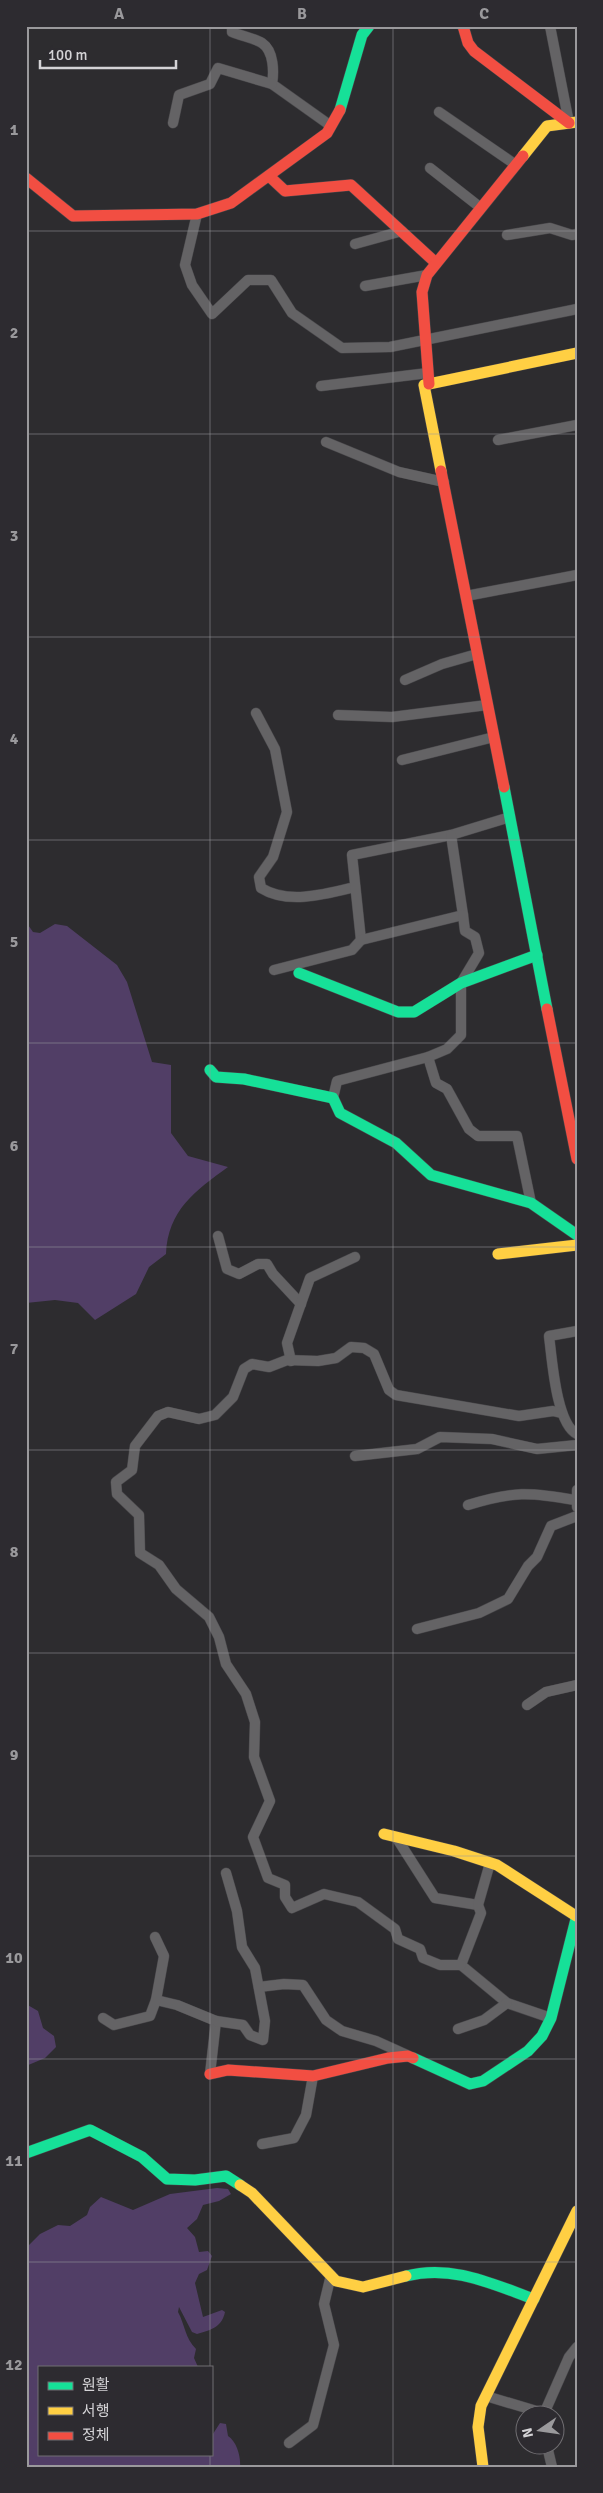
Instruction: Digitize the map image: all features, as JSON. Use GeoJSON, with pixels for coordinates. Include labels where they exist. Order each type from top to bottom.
{"type":"FeatureCollection","features":[{"type":"Feature","properties":{"kind":"street"},"geometry":{"type":"LineString","coordinates":[[232,26],[232,32],[263,43],[270,54],[273,74],[272,84]]}},
{"type":"Feature","properties":{"kind":"street"},"geometry":{"type":"LineString","coordinates":[[26,178],[73,216],[196,214],[231,203],[327,133],[343,106],[362,35],[369,26]]}},
{"type":"Feature","properties":{"kind":"street"},"geometry":{"type":"LineString","coordinates":[[463,26],[468,43],[474,51],[573,123]]}},
{"type":"Feature","properties":{"kind":"street"},"geometry":{"type":"LineString","coordinates":[[550,26],[573,123]]}},
{"type":"Feature","properties":{"kind":"street"},"geometry":{"type":"LineString","coordinates":[[173,123],[180,95],[210,84],[218,68],[272,84],[331,126]]}},
{"type":"Feature","properties":{"kind":"street"},"geometry":{"type":"LineString","coordinates":[[439,112],[516,165]]}},
{"type":"Feature","properties":{"kind":"street"},"geometry":{"type":"LineString","coordinates":[[573,123],[547,126],[436,263],[427,275],[422,292],[428,378],[424,385],[577,1159]]}},
{"type":"Feature","properties":{"kind":"street"},"geometry":{"type":"LineString","coordinates":[[430,168],[481,208]]}},
{"type":"Feature","properties":{"kind":"street"},"geometry":{"type":"LineString","coordinates":[[269,176],[285,191],[351,185],[436,263]]}},
{"type":"Feature","properties":{"kind":"street"},"geometry":{"type":"LineString","coordinates":[[196,214],[185,265],[192,284],[212,314],[248,280],[271,280],[292,313],[342,348],[390,347],[577,309]]}},
{"type":"Feature","properties":{"kind":"street"},"geometry":{"type":"LineString","coordinates":[[508,235],[550,228],[572,235],[577,234]]}},
{"type":"Feature","properties":{"kind":"street"},"geometry":{"type":"LineString","coordinates":[[355,244],[402,231]]}},
{"type":"Feature","properties":{"kind":"street"},"geometry":{"type":"LineString","coordinates":[[366,286],[427,275]]}},
{"type":"Feature","properties":{"kind":"street"},"geometry":{"type":"LineString","coordinates":[[321,386],[428,378],[577,353]]}},
{"type":"Feature","properties":{"kind":"street"},"geometry":{"type":"LineString","coordinates":[[498,440],[577,425]]}},
{"type":"Feature","properties":{"kind":"street"},"geometry":{"type":"LineString","coordinates":[[326,442],[399,472],[444,482]]}},
{"type":"Feature","properties":{"kind":"street"},"geometry":{"type":"LineString","coordinates":[[466,596],[577,575]]}},
{"type":"Feature","properties":{"kind":"street"},"geometry":{"type":"LineString","coordinates":[[405,680],[442,664],[477,654]]}},
{"type":"Feature","properties":{"kind":"street"},"geometry":{"type":"LineString","coordinates":[[338,715],[392,717],[487,705]]}},
{"type":"Feature","properties":{"kind":"street"},"geometry":{"type":"LineString","coordinates":[[256,713],[275,749],[287,812],[273,857],[259,878],[261,888],[272,895],[313,896],[355,887]]}},
{"type":"Feature","properties":{"kind":"street"},"geometry":{"type":"LineString","coordinates":[[402,760],[494,737]]}},
{"type":"Feature","properties":{"kind":"street"},"geometry":{"type":"LineString","coordinates":[[361,940],[352,855],[451,835],[510,817]]}},
{"type":"Feature","properties":{"kind":"street"},"geometry":{"type":"LineString","coordinates":[[451,835],[465,932],[475,937],[479,952],[461,983],[462,1034],[446,1049],[428,1057],[337,1081],[333,1098],[340,1113],[396,1143],[432,1175],[531,1203],[577,1236]]}},
{"type":"Feature","properties":{"kind":"street"},"geometry":{"type":"LineString","coordinates":[[274,970],[352,950],[361,940],[463,915]]}},
{"type":"Feature","properties":{"kind":"street"},"geometry":{"type":"LineString","coordinates":[[299,973],[398,1012],[414,1012],[461,983],[537,955]]}},
{"type":"Feature","properties":{"kind":"street"},"geometry":{"type":"LineString","coordinates":[[428,1057],[436,1083],[447,1089],[469,1128],[478,1136],[517,1136],[531,1203]]}},
{"type":"Feature","properties":{"kind":"street"},"geometry":{"type":"LineString","coordinates":[[210,1070],[216,1077],[244,1079],[333,1098]]}},
{"type":"Feature","properties":{"kind":"street"},"geometry":{"type":"LineString","coordinates":[[218,1236],[227,1269],[239,1274],[258,1264],[267,1264],[273,1274],[301,1304]]}},
{"type":"Feature","properties":{"kind":"street"},"geometry":{"type":"LineString","coordinates":[[498,1254],[514,1250],[553,1250],[577,1245]]}},
{"type":"Feature","properties":{"kind":"street"},"geometry":{"type":"LineString","coordinates":[[290,1360],[287,1343],[310,1278],[355,1257]]}},
{"type":"Feature","properties":{"kind":"street"},"geometry":{"type":"LineString","coordinates":[[577,1331],[549,1336],[561,1413],[571,1431],[577,1434]]}},
{"type":"Feature","properties":{"kind":"street"},"geometry":{"type":"LineString","coordinates":[[551,2018],[507,2003],[462,1965],[440,1965],[423,1958],[420,1949],[398,1939],[395,1929],[358,1902],[324,1894],[292,1908],[285,1897],[284,1885],[268,1878],[253,1837],[270,1801],[254,1758],[255,1722],[246,1694],[226,1664],[220,1637],[209,1617],[176,1589],[160,1565],[140,1553],[139,1515],[117,1494],[116,1482],[132,1470],[135,1446],[143,1433],[158,1416],[168,1412],[199,1418],[216,1415],[233,1397],[244,1369],[252,1364],[269,1367],[290,1360],[318,1361],[336,1358],[351,1347],[364,1348],[374,1354],[389,1390],[396,1395],[518,1416],[553,1411],[561,1413]]}},
{"type":"Feature","properties":{"kind":"street"},"geometry":{"type":"LineString","coordinates":[[354,1456],[417,1449],[440,1437],[492,1438],[537,1449],[577,1444]]}},
{"type":"Feature","properties":{"kind":"street"},"geometry":{"type":"LineString","coordinates":[[468,1505],[500,1496],[532,1493],[576,1499]]}},
{"type":"Feature","properties":{"kind":"street"},"geometry":{"type":"LineString","coordinates":[[417,1629],[480,1613],[508,1599],[528,1566],[537,1557],[551,1526],[577,1516]]}},
{"type":"Feature","properties":{"kind":"street"},"geometry":{"type":"LineString","coordinates":[[527,1705],[546,1692],[577,1685]]}},
{"type":"Feature","properties":{"kind":"street"},"geometry":{"type":"LineString","coordinates":[[259,1987],[284,1984],[303,1985],[326,2020],[342,2031],[376,2041],[470,2084],[484,2080],[528,2051],[542,2036],[551,2018],[575,1913],[490,1863],[384,1834]]}},
{"type":"Feature","properties":{"kind":"street"},"geometry":{"type":"LineString","coordinates":[[396,1837],[435,1898],[478,1905]]}},
{"type":"Feature","properties":{"kind":"street"},"geometry":{"type":"LineString","coordinates":[[462,1965],[481,1914],[478,1905],[490,1863]]}},
{"type":"Feature","properties":{"kind":"street"},"geometry":{"type":"LineString","coordinates":[[156,2000],[177,2005],[216,2021],[243,2025],[250,2036],[263,2040],[265,2021],[255,1968],[242,1947],[237,1911],[226,1874]]}},
{"type":"Feature","properties":{"kind":"street"},"geometry":{"type":"LineString","coordinates":[[103,2018],[114,2025],[150,2016],[156,2000],[164,1956],[155,1937]]}},
{"type":"Feature","properties":{"kind":"street"},"geometry":{"type":"LineString","coordinates":[[458,2029],[484,2020],[507,2003]]}},
{"type":"Feature","properties":{"kind":"street"},"geometry":{"type":"LineString","coordinates":[[216,2021],[210,2074],[228,2070],[313,2076],[388,2058],[408,2056]]}},
{"type":"Feature","properties":{"kind":"street"},"geometry":{"type":"LineString","coordinates":[[262,2144],[294,2138],[306,2115],[313,2076]]}},
{"type":"Feature","properties":{"kind":"street"},"geometry":{"type":"LineString","coordinates":[[26,2153],[90,2130],[142,2157],[167,2179],[195,2180],[226,2176],[252,2193],[336,2281],[363,2286],[424,2271],[440,2271],[465,2274],[534,2299]]}},
{"type":"Feature","properties":{"kind":"street"},"geometry":{"type":"LineString","coordinates":[[483,2467],[478,2427],[481,2406],[576,2216]]}},
{"type":"Feature","properties":{"kind":"street"},"geometry":{"type":"LineString","coordinates":[[289,2443],[313,2426],[334,2345],[324,2304],[331,2275]]}},
{"type":"Feature","properties":{"kind":"street"},"geometry":{"type":"LineString","coordinates":[[547,2406],[569,2357],[577,2347]]}},
{"type":"Feature","properties":{"kind":"street"},"geometry":{"type":"LineString","coordinates":[[486,2396],[518,2406]]}},
{"type":"Feature","properties":{"kind":"shaded area"},"geometry":{"type":"Polygon","coordinates":[[[26,922],[33,932],[40,933],[55,924],[67,926],[117,965],[127,982],[152,1062],[171,1065],[171,1133],[188,1156],[228,1167],[194,1193],[185,1203],[172,1225],[166,1254],[149,1267],[136,1294],[95,1320],[78,1303],[55,1300],[26,1303],[26,922]]]}},
{"type":"Feature","properties":{"kind":"shaded area"},"geometry":{"type":"Polygon","coordinates":[[[26,2004],[38,2011],[43,2028],[54,2036],[56,2047],[45,2058],[26,2066],[26,2004]]]}},
{"type":"Feature","properties":{"kind":"shaded area"},"geometry":{"type":"Polygon","coordinates":[[[217,2188],[228,2189],[231,2194],[219,2201],[203,2205],[197,2219],[187,2228],[195,2237],[199,2252],[208,2251],[212,2256],[207,2270],[199,2274],[195,2283],[203,2317],[222,2310],[225,2312],[224,2317],[215,2327],[197,2334],[192,2332],[179,2307],[178,2312],[187,2336],[196,2349],[194,2358],[198,2366],[38,2366],[38,2456],[212,2456],[212,2435],[220,2423],[226,2424],[228,2436],[236,2446],[240,2467],[26,2467],[26,2248],[40,2234],[58,2225],[70,2226],[87,2215],[90,2207],[101,2197],[133,2210],[170,2194],[217,2188]]]}},
{"type":"Feature","properties":{"kind":"traffic: fast"},"geometry":{"type":"LineString","coordinates":[[340,110],[362,35],[369,26]]}},
{"type":"Feature","properties":{"kind":"traffic: fast"},"geometry":{"type":"LineString","coordinates":[[504,787],[547,1009]]}},
{"type":"Feature","properties":{"kind":"traffic: fast"},"geometry":{"type":"LineString","coordinates":[[299,973],[398,1012],[414,1012],[461,983],[537,955]]}},
{"type":"Feature","properties":{"kind":"traffic: fast"},"geometry":{"type":"LineString","coordinates":[[210,1070],[216,1077],[244,1079],[333,1098],[340,1113],[396,1143],[431,1175],[531,1203],[577,1235]]}},
{"type":"Feature","properties":{"kind":"traffic: fast"},"geometry":{"type":"LineString","coordinates":[[413,2058],[470,2084],[483,2081],[528,2051],[542,2036],[551,2018],[577,1915]]}},
{"type":"Feature","properties":{"kind":"traffic: fast"},"geometry":{"type":"LineString","coordinates":[[26,2153],[90,2130],[142,2157],[167,2179],[195,2180],[226,2176],[240,2185]]}},
{"type":"Feature","properties":{"kind":"traffic: fast"},"geometry":{"type":"LineString","coordinates":[[406,2276],[440,2272],[456,2274],[472,2277],[534,2299]]}},
{"type":"Feature","properties":{"kind":"traffic: slow"},"geometry":{"type":"LineString","coordinates":[[523,156],[547,126],[577,122]]}},
{"type":"Feature","properties":{"kind":"traffic: slow"},"geometry":{"type":"LineString","coordinates":[[441,471],[424,385],[577,353]]}},
{"type":"Feature","properties":{"kind":"traffic: slow"},"geometry":{"type":"LineString","coordinates":[[498,1254],[577,1245]]}},
{"type":"Feature","properties":{"kind":"traffic: slow"},"geometry":{"type":"LineString","coordinates":[[384,1834],[454,1851],[497,1865],[576,1916]]}},
{"type":"Feature","properties":{"kind":"traffic: slow"},"geometry":{"type":"LineString","coordinates":[[240,2185],[252,2193],[336,2281],[363,2287],[406,2276]]}},
{"type":"Feature","properties":{"kind":"traffic: slow"},"geometry":{"type":"LineString","coordinates":[[483,2467],[478,2427],[481,2406],[577,2211]]}},
{"type":"Feature","properties":{"kind":"traffic: jam"},"geometry":{"type":"LineString","coordinates":[[463,26],[468,43],[474,51],[569,123]]}},
{"type":"Feature","properties":{"kind":"traffic: jam"},"geometry":{"type":"LineString","coordinates":[[26,178],[73,216],[197,214],[231,203],[327,133],[340,110]]}},
{"type":"Feature","properties":{"kind":"traffic: jam"},"geometry":{"type":"LineString","coordinates":[[429,384],[422,292],[427,275],[523,156]]}},
{"type":"Feature","properties":{"kind":"traffic: jam"},"geometry":{"type":"LineString","coordinates":[[269,176],[285,191],[351,185],[436,263]]}},
{"type":"Feature","properties":{"kind":"traffic: jam"},"geometry":{"type":"LineString","coordinates":[[441,471],[504,787]]}},
{"type":"Feature","properties":{"kind":"traffic: jam"},"geometry":{"type":"LineString","coordinates":[[547,1009],[577,1159]]}},
{"type":"Feature","properties":{"kind":"traffic: jam"},"geometry":{"type":"LineString","coordinates":[[210,2074],[228,2070],[313,2076],[388,2058],[408,2056],[413,2058]]}}]}
